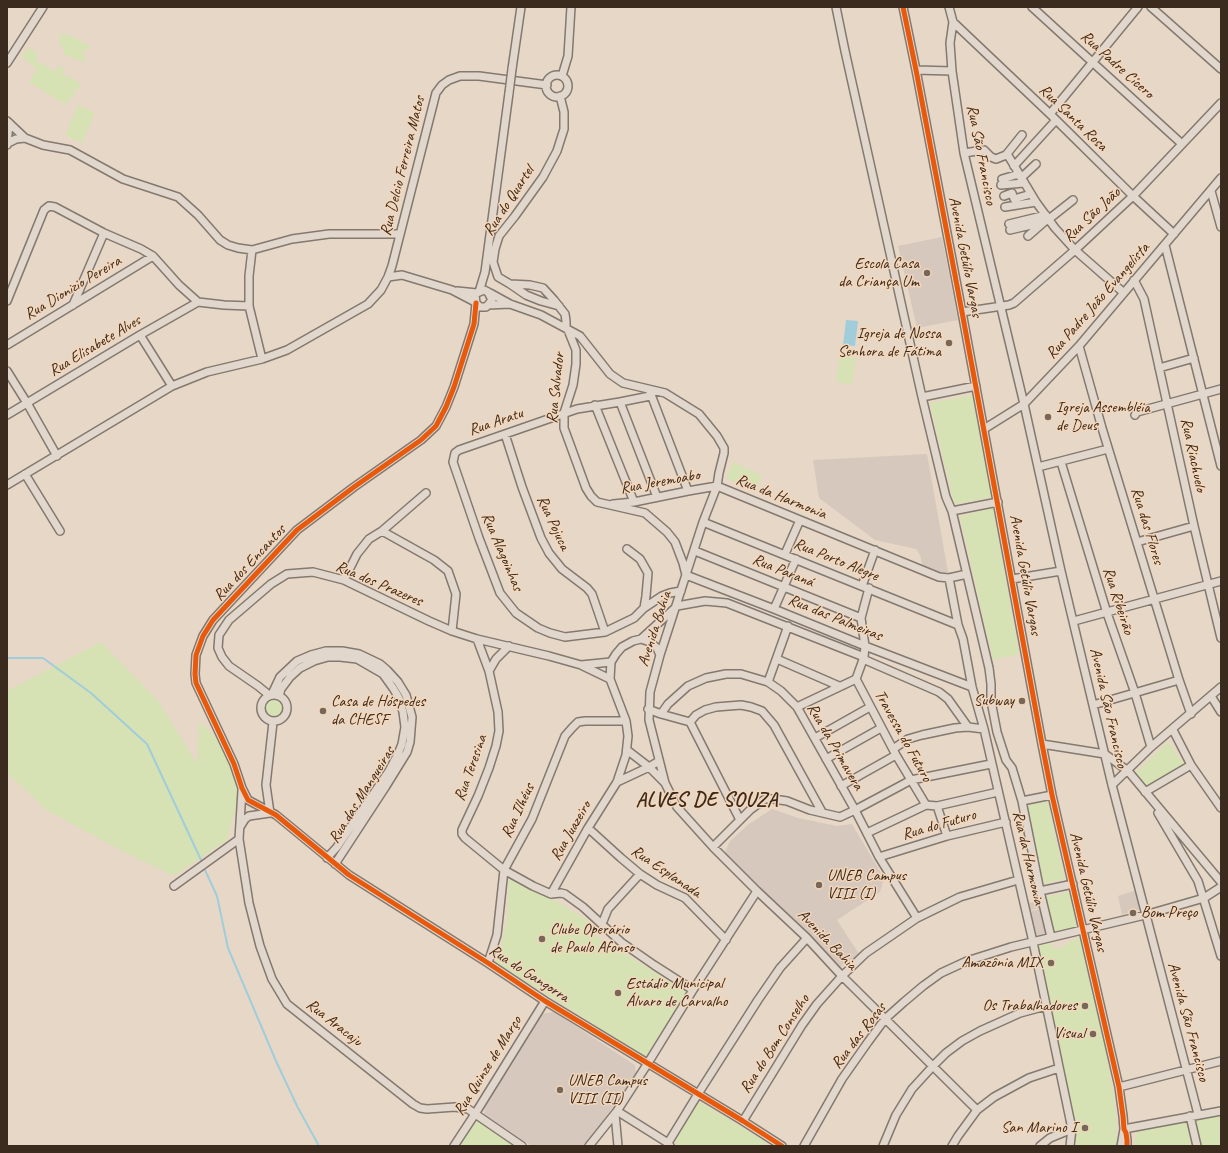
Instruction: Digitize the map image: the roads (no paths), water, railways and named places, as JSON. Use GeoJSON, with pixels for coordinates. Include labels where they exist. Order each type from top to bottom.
{"type":"FeatureCollection","features":[{"type":"Feature","properties":{"kind":"street"},"geometry":{"type":"LineString","coordinates":[[7,63],[43,7]]}},
{"type":"Feature","properties":{"kind":"street","name":"Rua do Quartel"},"geometry":{"type":"LineString","coordinates":[[478,292],[485,272],[521,7]]}},
{"type":"Feature","properties":{"kind":"street"},"geometry":{"type":"LineString","coordinates":[[562,76],[568,56],[571,7]]}},
{"type":"Feature","properties":{"kind":"street"},"geometry":{"type":"LineString","coordinates":[[836,7],[846,59],[922,397],[946,497],[952,511],[989,668],[991,701],[997,732],[1006,760],[1012,768],[1022,801],[1051,937]]}},
{"type":"Feature","properties":{"kind":"street","name":"Avenida Getúlio Vargas"},"geometry":{"type":"LineString","coordinates":[[903,7],[998,502],[1052,795],[1119,1087],[1124,1129],[1121,1146]]}},
{"type":"Feature","properties":{"kind":"street","name":"Rua São Francisco"},"geometry":{"type":"LineString","coordinates":[[949,7],[953,22],[950,43],[952,71],[964,153],[1001,306]]}},
{"type":"Feature","properties":{"kind":"street","name":"Rua Padre Cícero"},"geometry":{"type":"LineString","coordinates":[[1032,7],[1182,144]]}},
{"type":"Feature","properties":{"kind":"street"},"geometry":{"type":"LineString","coordinates":[[1050,114],[1138,7]]}},
{"type":"Feature","properties":{"kind":"street"},"geometry":{"type":"LineString","coordinates":[[1150,7],[1221,69]]}},
{"type":"Feature","properties":{"kind":"street","name":"Rua Santa Rosa"},"geometry":{"type":"LineString","coordinates":[[953,22],[1174,234]]}},
{"type":"Feature","properties":{"kind":"street"},"geometry":{"type":"LineString","coordinates":[[916,70],[952,71]]}},
{"type":"Feature","properties":{"kind":"street","name":"Rua Delcio Ferreira Matos"},"geometry":{"type":"LineString","coordinates":[[7,486],[172,386],[207,372],[262,359],[287,350],[368,304],[381,290],[392,266],[436,93],[442,85],[449,80],[460,76],[479,76],[547,85]]}},
{"type":"Feature","properties":{"kind":"street"},"geometry":{"type":"LineString","coordinates":[[553,76],[562,76],[568,82],[568,89],[560,96],[554,96],[548,92],[547,85],[550,78],[553,76]]}},
{"type":"Feature","properties":{"kind":"street","name":"Rua do Quartel"},"geometry":{"type":"LineString","coordinates":[[559,306],[526,295],[498,278],[493,262],[499,236],[543,177],[557,151],[564,129],[564,112],[560,96]]}},
{"type":"Feature","properties":{"kind":"street","name":"Rua São João"},"geometry":{"type":"LineString","coordinates":[[962,312],[1014,303],[1075,250],[1133,196],[1221,103]]}},
{"type":"Feature","properties":{"kind":"street"},"geometry":{"type":"LineString","coordinates":[[1014,166],[1056,120]]}},
{"type":"Feature","properties":{"kind":"street"},"geometry":{"type":"LineString","coordinates":[[8,122],[25,138],[43,145],[70,150],[123,179],[178,197],[198,215],[220,240],[228,245],[238,248],[252,250],[292,239],[329,234],[400,234]]}},
{"type":"Feature","properties":{"kind":"street"},"geometry":{"type":"LineString","coordinates":[[7,144],[8,122]]}},
{"type":"Feature","properties":{"kind":"street"},"geometry":{"type":"LineString","coordinates":[[964,153],[984,150],[991,157],[996,159],[1006,155],[1022,135]]}},
{"type":"Feature","properties":{"kind":"street"},"geometry":{"type":"LineString","coordinates":[[7,144],[16,139],[25,138]]}},
{"type":"Feature","properties":{"kind":"street"},"geometry":{"type":"LineString","coordinates":[[1006,155],[1009,157],[1046,219],[1075,250],[1124,293]]}},
{"type":"Feature","properties":{"kind":"street"},"geometry":{"type":"LineString","coordinates":[[1001,182],[1022,178],[1036,164]]}},
{"type":"Feature","properties":{"kind":"street","name":"Rua Padre João Evangelista"},"geometry":{"type":"LineString","coordinates":[[984,429],[1024,404],[1079,346],[1221,178]]}},
{"type":"Feature","properties":{"kind":"street"},"geometry":{"type":"LineString","coordinates":[[1211,191],[1220,216],[1221,227]]}},
{"type":"Feature","properties":{"kind":"street"},"geometry":{"type":"LineString","coordinates":[[1004,196],[1012,193],[1014,199],[1031,194]]}},
{"type":"Feature","properties":{"kind":"street"},"geometry":{"type":"LineString","coordinates":[[1028,236],[1046,219],[1073,200]]}},
{"type":"Feature","properties":{"kind":"street"},"geometry":{"type":"LineString","coordinates":[[1005,208],[1036,202]]}},
{"type":"Feature","properties":{"kind":"street"},"geometry":{"type":"LineString","coordinates":[[7,300],[44,210],[49,206],[55,206],[104,233],[141,249],[153,256],[179,286],[198,302],[249,306]]}},
{"type":"Feature","properties":{"kind":"street"},"geometry":{"type":"LineString","coordinates":[[1010,227],[1046,219]]}},
{"type":"Feature","properties":{"kind":"street"},"geometry":{"type":"LineString","coordinates":[[72,305],[104,233]]}},
{"type":"Feature","properties":{"kind":"street"},"geometry":{"type":"LineString","coordinates":[[1165,245],[1221,466]]}},
{"type":"Feature","properties":{"kind":"street"},"geometry":{"type":"LineString","coordinates":[[252,250],[249,276],[249,306],[262,359]]}},
{"type":"Feature","properties":{"kind":"street","name":"Rua Dionizio Pereira"},"geometry":{"type":"LineString","coordinates":[[7,344],[153,256]]}},
{"type":"Feature","properties":{"kind":"street"},"geometry":{"type":"LineString","coordinates":[[392,266],[402,275]]}},
{"type":"Feature","properties":{"kind":"street","name":"Rua do Quartel"},"geometry":{"type":"LineString","coordinates":[[485,272],[489,293]]}},
{"type":"Feature","properties":{"kind":"street"},"geometry":{"type":"LineString","coordinates":[[388,277],[402,275],[452,290],[476,303],[480,307],[510,304]]}},
{"type":"Feature","properties":{"kind":"street","name":"Rua Riachuelo"},"geometry":{"type":"LineString","coordinates":[[1134,280],[1144,299],[1194,526],[1221,638]]}},
{"type":"Feature","properties":{"kind":"street"},"geometry":{"type":"LineString","coordinates":[[510,284],[530,285],[543,288],[565,314],[567,329]]}},
{"type":"Feature","properties":{"kind":"street"},"geometry":{"type":"LineString","coordinates":[[452,290],[478,292],[484,290],[510,304],[541,315],[567,329]]}},
{"type":"Feature","properties":{"kind":"street"},"geometry":{"type":"LineString","coordinates":[[476,303],[475,295],[478,292]]}},
{"type":"Feature","properties":{"kind":"street"},"geometry":{"type":"LineString","coordinates":[[487,306],[492,300],[489,293]]}},
{"type":"Feature","properties":{"kind":"street","name":"Rua Elisabete Alves"},"geometry":{"type":"LineString","coordinates":[[7,414],[198,302]]}},
{"type":"Feature","properties":{"kind":"street","name":"Rua dos Encantos"},"geometry":{"type":"LineString","coordinates":[[270,812],[248,800],[242,788],[234,764],[196,683],[196,655],[203,636],[213,620],[298,530],[354,487],[421,440],[436,426],[454,387],[474,324],[476,303]]}},
{"type":"Feature","properties":{"kind":"street","name":"Rua dos Encantos"},"geometry":{"type":"LineString","coordinates":[[474,324],[487,306]]}},
{"type":"Feature","properties":{"kind":"street","name":"Avenida São Francisco"},"geometry":{"type":"LineString","coordinates":[[1001,306],[1112,785],[1198,1114]]}},
{"type":"Feature","properties":{"kind":"street","name":"Rua da Harmonia"},"geometry":{"type":"LineString","coordinates":[[567,329],[580,336],[610,374],[622,383],[650,393],[665,393],[699,414],[718,436],[724,448],[717,486],[940,577],[948,578],[967,574]]}},
{"type":"Feature","properties":{"kind":"street","name":"Rua Salvador"},"geometry":{"type":"LineString","coordinates":[[567,329],[576,350],[576,364],[573,384],[564,413],[564,428],[586,488],[597,502],[645,513],[667,532],[675,542],[686,575]]}},
{"type":"Feature","properties":{"kind":"street"},"geometry":{"type":"LineString","coordinates":[[140,335],[172,386]]}},
{"type":"Feature","properties":{"kind":"street","name":"Rua das Flores"},"geometry":{"type":"LineString","coordinates":[[1079,346],[1108,449],[1179,680],[1191,714]]}},
{"type":"Feature","properties":{"kind":"street"},"geometry":{"type":"LineString","coordinates":[[1159,368],[1194,358]]}},
{"type":"Feature","properties":{"kind":"street"},"geometry":{"type":"LineString","coordinates":[[7,371],[57,456]]}},
{"type":"Feature","properties":{"kind":"street"},"geometry":{"type":"LineString","coordinates":[[922,397],[976,386]]}},
{"type":"Feature","properties":{"kind":"street"},"geometry":{"type":"LineString","coordinates":[[1135,415],[1137,412],[1221,389]]}},
{"type":"Feature","properties":{"kind":"street"},"geometry":{"type":"LineString","coordinates":[[650,393],[688,491]]}},
{"type":"Feature","properties":{"kind":"street","name":"Rua Aratu"},"geometry":{"type":"LineString","coordinates":[[453,462],[455,453],[459,450],[564,413],[595,405],[620,402],[650,393]]}},
{"type":"Feature","properties":{"kind":"street"},"geometry":{"type":"LineString","coordinates":[[620,402],[657,497]]}},
{"type":"Feature","properties":{"kind":"street"},"geometry":{"type":"LineString","coordinates":[[595,405],[634,502]]}},
{"type":"Feature","properties":{"kind":"street","name":"Rua Pojuca"},"geometry":{"type":"LineString","coordinates":[[505,434],[522,487],[541,538],[549,553],[562,569],[587,588],[592,594],[605,632]]}},
{"type":"Feature","properties":{"kind":"street"},"geometry":{"type":"LineString","coordinates":[[1038,467],[1108,449]]}},
{"type":"Feature","properties":{"kind":"street","name":"Rua Alagoinhas"},"geometry":{"type":"LineString","coordinates":[[453,462],[500,593],[516,613],[538,628],[550,633],[565,636],[605,632],[634,618],[644,608],[662,596],[681,591]]}},
{"type":"Feature","properties":{"kind":"street","name":"Rua Ribeirão"},"geometry":{"type":"LineString","coordinates":[[1061,462],[1106,613],[1135,693],[1152,748]]}},
{"type":"Feature","properties":{"kind":"street"},"geometry":{"type":"LineString","coordinates":[[26,474],[60,531]]}},
{"type":"Feature","properties":{"kind":"street","name":"Rua Jeremoabo"},"geometry":{"type":"LineString","coordinates":[[608,505],[634,502],[717,486]]}},
{"type":"Feature","properties":{"kind":"street","name":"Avenida Bahia"},"geometry":{"type":"LineString","coordinates":[[717,486],[703,522],[695,551],[660,655],[650,692],[648,709],[649,720],[665,783],[677,807],[713,847],[757,892],[807,938],[842,976],[977,1110]]}},
{"type":"Feature","properties":{"kind":"street"},"geometry":{"type":"LineString","coordinates":[[344,580],[357,554],[369,539],[382,531],[426,493]]}},
{"type":"Feature","properties":{"kind":"street"},"geometry":{"type":"LineString","coordinates":[[645,513],[643,505],[647,499]]}},
{"type":"Feature","properties":{"kind":"street"},"geometry":{"type":"LineString","coordinates":[[952,511],[998,502]]}},
{"type":"Feature","properties":{"kind":"street"},"geometry":{"type":"LineString","coordinates":[[785,554],[800,520]]}},
{"type":"Feature","properties":{"kind":"street","name":"Rua Porto Alegre"},"geometry":{"type":"LineString","coordinates":[[703,522],[958,625]]}},
{"type":"Feature","properties":{"kind":"street"},"geometry":{"type":"LineString","coordinates":[[1137,542],[1194,526]]}},
{"type":"Feature","properties":{"kind":"street"},"geometry":{"type":"LineString","coordinates":[[382,531],[434,560],[448,571],[456,594],[452,630]]}},
{"type":"Feature","properties":{"kind":"street"},"geometry":{"type":"LineString","coordinates":[[627,549],[640,559],[648,573],[644,608]]}},
{"type":"Feature","properties":{"kind":"street"},"geometry":{"type":"LineString","coordinates":[[797,707],[856,679],[864,658],[865,646],[861,618],[866,587],[875,550]]}},
{"type":"Feature","properties":{"kind":"street","name":"Rua Paraná"},"geometry":{"type":"LineString","coordinates":[[695,551],[861,618]]}},
{"type":"Feature","properties":{"kind":"street"},"geometry":{"type":"LineString","coordinates":[[774,609],[796,559]]}},
{"type":"Feature","properties":{"kind":"street"},"geometry":{"type":"LineString","coordinates":[[1012,579],[1061,570]]}},
{"type":"Feature","properties":{"kind":"street","name":"Rua dos Prazeres"},"geometry":{"type":"LineString","coordinates":[[273,695],[229,666],[222,657],[218,648],[220,635],[229,620],[271,584],[287,574],[312,572],[344,580],[429,621],[477,639],[581,665],[610,679]]}},
{"type":"Feature","properties":{"kind":"street","name":"Rua das Palmeiras"},"geometry":{"type":"LineString","coordinates":[[686,575],[972,687]]}},
{"type":"Feature","properties":{"kind":"street","name":"Rua da Harmonia"},"geometry":{"type":"LineString","coordinates":[[948,578],[958,625],[963,640],[972,687],[984,729],[1033,942],[1072,1129],[1070,1146]]}},
{"type":"Feature","properties":{"kind":"street"},"geometry":{"type":"LineString","coordinates":[[1074,621],[1221,581]]}},
{"type":"Feature","properties":{"kind":"street","name":"Rua das Palmeiras"},"geometry":{"type":"LineString","coordinates":[[677,606],[705,601],[728,603],[788,626],[939,692],[948,699],[968,727]]}},
{"type":"Feature","properties":{"kind":"street"},"geometry":{"type":"LineString","coordinates":[[610,679],[611,662],[622,647],[641,638],[677,606]]}},
{"type":"Feature","properties":{"kind":"street"},"geometry":{"type":"LineString","coordinates":[[768,682],[788,626]]}},
{"type":"Feature","properties":{"kind":"street"},"geometry":{"type":"LineString","coordinates":[[641,638],[650,642],[657,648],[660,655]]}},
{"type":"Feature","properties":{"kind":"street","name":"Rua Teresina"},"geometry":{"type":"LineString","coordinates":[[477,639],[489,671],[498,712],[499,731],[489,768],[464,825],[462,834],[504,870]]}},
{"type":"Feature","properties":{"kind":"street"},"geometry":{"type":"LineString","coordinates":[[489,671],[496,659],[509,646]]}},
{"type":"Feature","properties":{"kind":"street","name":"Rua das Mangueiras"},"geometry":{"type":"LineString","coordinates":[[273,695],[280,677],[311,655],[326,650],[342,651],[380,664],[385,672],[398,682],[402,696],[412,717],[408,727],[410,742],[407,752],[337,847],[327,858]]}},
{"type":"Feature","properties":{"kind":"street"},"geometry":{"type":"LineString","coordinates":[[777,659],[839,686]]}},
{"type":"Feature","properties":{"kind":"street","name":"Rua dos Prazeres"},"geometry":{"type":"LineString","coordinates":[[581,665],[611,662]]}},
{"type":"Feature","properties":{"kind":"street","name":"Rua da Primavera"},"geometry":{"type":"LineString","coordinates":[[661,714],[668,704],[688,686],[706,678],[726,674],[740,674],[768,682],[781,691],[797,707],[842,786],[879,857],[917,918]]}},
{"type":"Feature","properties":{"kind":"street","name":"Rua Juazeiro"},"geometry":{"type":"LineString","coordinates":[[551,894],[588,828],[617,782],[627,750],[628,736],[626,721],[610,679]]}},
{"type":"Feature","properties":{"kind":"street","name":"Travessa do Futuro"},"geometry":{"type":"LineString","coordinates":[[856,679],[894,752],[926,805]]}},
{"type":"Feature","properties":{"kind":"street"},"geometry":{"type":"LineString","coordinates":[[1093,704],[1179,680]]}},
{"type":"Feature","properties":{"kind":"street"},"geometry":{"type":"LineString","coordinates":[[1112,785],[1221,687]]}},
{"type":"Feature","properties":{"kind":"street"},"geometry":{"type":"LineString","coordinates":[[273,695],[285,700],[288,710],[282,719],[273,722],[264,718],[260,710],[262,701],[273,695]]}},
{"type":"Feature","properties":{"kind":"street"},"geometry":{"type":"LineString","coordinates":[[1211,696],[1221,712]]}},
{"type":"Feature","properties":{"kind":"street"},"geometry":{"type":"LineString","coordinates":[[690,722],[696,715],[704,710],[716,707],[741,705],[762,711],[774,725],[822,812]]}},
{"type":"Feature","properties":{"kind":"street"},"geometry":{"type":"LineString","coordinates":[[815,738],[870,707]]}},
{"type":"Feature","properties":{"kind":"street"},"geometry":{"type":"LineString","coordinates":[[648,709],[690,722],[740,820]]}},
{"type":"Feature","properties":{"kind":"street","name":"Rua Ilhéus"},"geometry":{"type":"LineString","coordinates":[[488,963],[497,935],[504,870],[532,819],[565,736],[578,722],[626,721]]}},
{"type":"Feature","properties":{"kind":"street"},"geometry":{"type":"LineString","coordinates":[[240,827],[249,816],[270,812],[266,785],[273,722]]}},
{"type":"Feature","properties":{"kind":"street"},"geometry":{"type":"LineString","coordinates":[[842,786],[894,752],[908,739],[955,728],[968,727],[984,729]]}},
{"type":"Feature","properties":{"kind":"street"},"geometry":{"type":"LineString","coordinates":[[826,759],[881,728]]}},
{"type":"Feature","properties":{"kind":"street"},"geometry":{"type":"LineString","coordinates":[[1173,730],[1191,765],[1221,808]]}},
{"type":"Feature","properties":{"kind":"street"},"geometry":{"type":"LineString","coordinates":[[1042,744],[1105,754],[1128,771],[1221,882]]}},
{"type":"Feature","properties":{"kind":"street","name":"Avenida Bahia"},"geometry":{"type":"LineString","coordinates":[[627,750],[649,767],[665,783]]}},
{"type":"Feature","properties":{"kind":"street"},"geometry":{"type":"LineString","coordinates":[[617,782],[659,761]]}},
{"type":"Feature","properties":{"kind":"street"},"geometry":{"type":"LineString","coordinates":[[713,847],[750,810],[765,799],[787,801],[810,810],[840,817],[911,780],[991,764]]}},
{"type":"Feature","properties":{"kind":"street"},"geometry":{"type":"LineString","coordinates":[[1146,794],[1191,765]]}},
{"type":"Feature","properties":{"kind":"street","name":"Rua das Mangueiras"},"geometry":{"type":"LineString","coordinates":[[335,864],[383,784]]}},
{"type":"Feature","properties":{"kind":"street","name":"Rua Aracaju"},"geometry":{"type":"LineString","coordinates":[[242,788],[239,839],[249,903],[260,946],[272,979],[287,1004],[413,1104],[420,1108],[427,1109],[456,1107],[468,1109],[522,1146]]}},
{"type":"Feature","properties":{"kind":"street"},"geometry":{"type":"LineString","coordinates":[[866,833],[926,805],[937,806],[998,792]]}},
{"type":"Feature","properties":{"kind":"street"},"geometry":{"type":"LineString","coordinates":[[1146,794],[1198,881],[1221,956]]}},
{"type":"Feature","properties":{"kind":"street"},"geometry":{"type":"LineString","coordinates":[[1022,801],[1052,795]]}},
{"type":"Feature","properties":{"kind":"street"},"geometry":{"type":"LineString","coordinates":[[937,806],[947,836]]}},
{"type":"Feature","properties":{"kind":"street","name":"Rua do Gangorra"},"geometry":{"type":"LineString","coordinates":[[270,812],[276,815],[348,875],[488,963],[545,1001],[782,1146]]}},
{"type":"Feature","properties":{"kind":"street","name":"Rua do Futuro"},"geometry":{"type":"LineString","coordinates":[[879,857],[947,836],[1006,822]]}},
{"type":"Feature","properties":{"kind":"street","name":"Rua Esplanada"},"geometry":{"type":"LineString","coordinates":[[588,828],[620,858],[640,874],[657,885],[686,898],[726,940]]}},
{"type":"Feature","properties":{"kind":"street"},"geometry":{"type":"LineString","coordinates":[[174,886],[239,839]]}},
{"type":"Feature","properties":{"kind":"street"},"geometry":{"type":"LineString","coordinates":[[504,870],[551,894],[565,894],[583,907],[621,942],[693,990]]}},
{"type":"Feature","properties":{"kind":"street"},"geometry":{"type":"LineString","coordinates":[[602,924],[608,909],[640,874]]}},
{"type":"Feature","properties":{"kind":"street","name":"Rua do Bom Conselho"},"geometry":{"type":"LineString","coordinates":[[743,1121],[802,1025],[817,1004],[842,976],[866,953],[917,918],[960,897],[1018,880]]}},
{"type":"Feature","properties":{"kind":"street"},"geometry":{"type":"LineString","coordinates":[[1040,891],[1073,884]]}},
{"type":"Feature","properties":{"kind":"street","name":"Rua das Rosas"},"geometry":{"type":"LineString","coordinates":[[804,1146],[842,1079],[885,1019],[923,986],[941,974],[967,961],[1051,937],[1146,915],[1204,898],[1221,888]]}},
{"type":"Feature","properties":{"kind":"street"},"geometry":{"type":"LineString","coordinates":[[591,1146],[616,1113],[693,990],[757,892]]}},
{"type":"Feature","properties":{"kind":"street"},"geometry":{"type":"LineString","coordinates":[[616,1113],[669,1145],[698,1094],[758,1000],[776,974],[807,938]]}},
{"type":"Feature","properties":{"kind":"street","name":"Rua Quinze de Março"},"geometry":{"type":"LineString","coordinates":[[454,1146],[545,1001]]}},
{"type":"Feature","properties":{"kind":"street"},"geometry":{"type":"LineString","coordinates":[[883,1146],[896,1115],[912,1089],[946,1053],[980,1031],[1020,1013],[1046,1006]]}},
{"type":"Feature","properties":{"kind":"street"},"geometry":{"type":"LineString","coordinates":[[1119,1087],[1221,1061]]}},
{"type":"Feature","properties":{"kind":"street"},"geometry":{"type":"LineString","coordinates":[[952,1146],[977,1110],[994,1098],[1029,1078],[1059,1068]]}},
{"type":"Feature","properties":{"kind":"street"},"geometry":{"type":"LineString","coordinates":[[1124,1129],[1198,1114],[1221,1111]]}},
{"type":"Feature","properties":{"kind":"street"},"geometry":{"type":"LineString","coordinates":[[616,1113],[618,1146]]}},
{"type":"Feature","properties":{"kind":"street"},"geometry":{"type":"LineString","coordinates":[[1190,1116],[1196,1146]]}},
{"type":"Feature","properties":{"kind":"street"},"geometry":{"type":"LineString","coordinates":[[1040,1146],[1050,1138],[1072,1129]]}},
{"type":"Feature","properties":{"kind":"street","name":"Avenida Getúlio Vargas"},"geometry":{"type":"LineString","coordinates":[[1124,1129],[1126,1133],[1127,1146]]}},
{"type":"Feature","properties":{"kind":"street"},"geometry":{"type":"LineString","coordinates":[[767,1146],[771,1139]]}},
{"type":"Feature","properties":{"kind":"water"},"geometry":{"type":"Polygon","coordinates":[[[846,320],[858,321],[855,346],[843,345],[846,320]]]}},
{"type":"Feature","properties":{"kind":"waterway"},"geometry":{"type":"LineString","coordinates":[[7,658],[43,658],[91,693],[147,744],[201,860]]}},
{"type":"Feature","properties":{"kind":"waterway"},"geometry":{"type":"LineString","coordinates":[[205,870],[217,896],[228,948],[276,1061],[297,1106],[319,1146]]}},
{"type":"Feature","properties":{"kind":"place","name":"Escola Casa da Criança Um"},"geometry":{"type":"Point","coordinates":[927,273]}},
{"type":"Feature","properties":{"kind":"place","name":"Igreja de Nossa Senhora de Fátima"},"geometry":{"type":"Point","coordinates":[949,343]}},
{"type":"Feature","properties":{"kind":"place","name":"Igreja Assembléia de Deus"},"geometry":{"type":"Point","coordinates":[1048,417]}},
{"type":"Feature","properties":{"kind":"place","name":"Subway"},"geometry":{"type":"Point","coordinates":[1022,701]}},
{"type":"Feature","properties":{"kind":"place","name":"Casa de Hóspedes da CHESF"},"geometry":{"type":"Point","coordinates":[323,711]}},
{"type":"Feature","properties":{"kind":"place","name":"UNEB Campus VIII (I)"},"geometry":{"type":"Point","coordinates":[819,885]}},
{"type":"Feature","properties":{"kind":"place","name":"Bom Preço"},"geometry":{"type":"Point","coordinates":[1133,913]}},
{"type":"Feature","properties":{"kind":"place","name":"Clube Operário de Paulo Afonso"},"geometry":{"type":"Point","coordinates":[542,939]}},
{"type":"Feature","properties":{"kind":"place","name":"Amazônia MIX"},"geometry":{"type":"Point","coordinates":[1051,963]}},
{"type":"Feature","properties":{"kind":"place","name":"Estádio Municipal Álvaro de Carvalho"},"geometry":{"type":"Point","coordinates":[618,993]}},
{"type":"Feature","properties":{"kind":"place","name":"Os Trabalhadores"},"geometry":{"type":"Point","coordinates":[1085,1006]}},
{"type":"Feature","properties":{"kind":"place","name":"Visual"},"geometry":{"type":"Point","coordinates":[1093,1034]}},
{"type":"Feature","properties":{"kind":"place","name":"UNEB Campus VIII (II)"},"geometry":{"type":"Point","coordinates":[560,1090]}},
{"type":"Feature","properties":{"kind":"place","name":"San Marino I"},"geometry":{"type":"Point","coordinates":[1085,1128]}},
{"type":"Feature","properties":{"kind":"district","name":"ALVES DE SOUZA"},"geometry":{"type":"Point","coordinates":[707,801]}}]}
